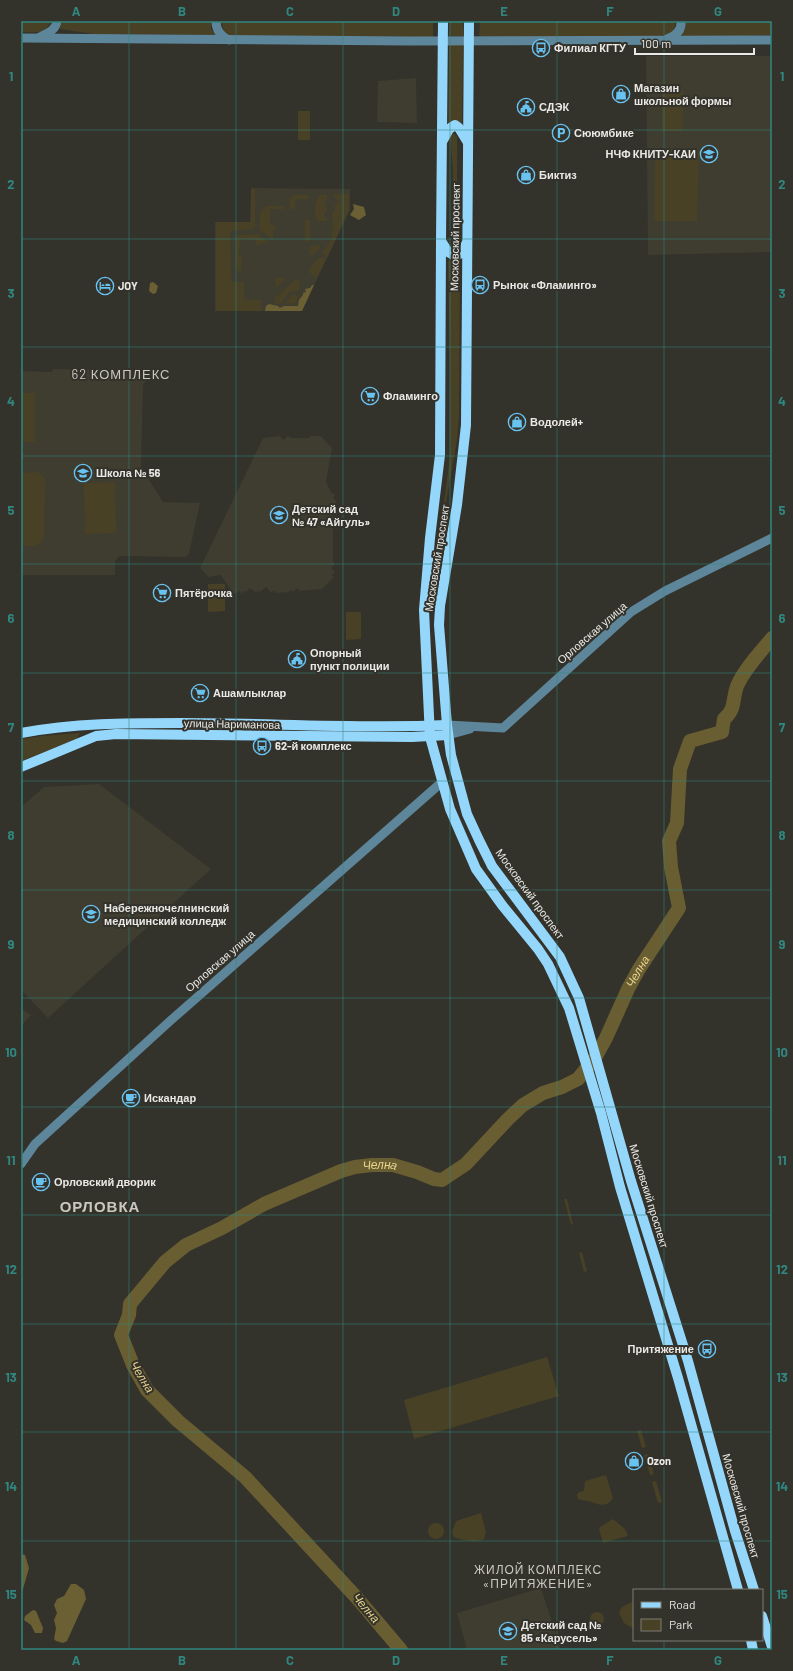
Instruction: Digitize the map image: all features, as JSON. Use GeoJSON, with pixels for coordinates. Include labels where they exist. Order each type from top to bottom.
{"type":"FeatureCollection","features":[{"type":"Feature","properties":{"kind":"main road","name":"Московский проспект"},"geometry":{"type":"LineString","coordinates":[[443,21],[440,240],[440,455],[430,538],[424,610],[430,737],[450,809],[476,869],[548,964],[568,1008],[601,1113],[620,1187],[678,1378],[738,1589]]}},
{"type":"Feature","properties":{"kind":"main road","name":"Московский проспект"},"geometry":{"type":"LineString","coordinates":[[469,21],[466,426],[457,505],[440,606],[439,625],[447,725],[451,755],[461,795],[478,840],[492,866],[560,957],[579,998],[631,1181],[688,1361],[735,1531],[754,1589]]}},
{"type":"Feature","properties":{"kind":"main road"},"geometry":{"type":"LineString","coordinates":[[442,143],[449,129],[455,126],[459,128],[468,143]]}},
{"type":"Feature","properties":{"kind":"main road"},"geometry":{"type":"LineString","coordinates":[[440,240],[448,252],[455,256],[464,252],[468,232]]}},
{"type":"Feature","properties":{"kind":"main road","name":"улица Нариманова"},"geometry":{"type":"LineString","coordinates":[[21,733],[112,723],[447,725]]}},
{"type":"Feature","properties":{"kind":"main road","name":"улица Нариманова"},"geometry":{"type":"LineString","coordinates":[[21,767],[90,738],[116,734],[430,737],[448,735]]}},
{"type":"Feature","properties":{"kind":"main road"},"geometry":{"type":"LineString","coordinates":[[763,1619],[772,1647]]}},
{"type":"Feature","properties":{"kind":"street"},"geometry":{"type":"LineString","coordinates":[[37,39],[52,32],[57,25],[57,21]]}},
{"type":"Feature","properties":{"kind":"street"},"geometry":{"type":"LineString","coordinates":[[216,21],[217,30],[221,36],[230,40]]}},
{"type":"Feature","properties":{"kind":"street"},"geometry":{"type":"LineString","coordinates":[[664,40],[674,36],[680,31],[681,21]]}},
{"type":"Feature","properties":{"kind":"street"},"geometry":{"type":"LineString","coordinates":[[21,38],[443,41],[772,40]]}},
{"type":"Feature","properties":{"kind":"street","name":"Орловская улица"},"geometry":{"type":"LineString","coordinates":[[475,727],[503,728],[631,612],[665,591],[772,538]]}},
{"type":"Feature","properties":{"kind":"street"},"geometry":{"type":"LineString","coordinates":[[447,725],[475,727]]}},
{"type":"Feature","properties":{"kind":"street"},"geometry":{"type":"LineString","coordinates":[[448,735],[475,727]]}},
{"type":"Feature","properties":{"kind":"street","name":"Орловская улица"},"geometry":{"type":"LineString","coordinates":[[21,1164],[35,1144],[170,1020],[442,782]]}},
{"type":"Feature","properties":{"kind":"shaded area","name":"НЧФ КНИТУ-КАИ"},"geometry":{"type":"Polygon","coordinates":[[[646,56],[772,56],[772,252],[648,255],[646,56]]]}},
{"type":"Feature","properties":{"kind":"shaded area"},"geometry":{"type":"Polygon","coordinates":[[[416,78],[417,123],[377,122],[378,81],[416,78]]]}},
{"type":"Feature","properties":{"kind":"shaded area"},"geometry":{"type":"Polygon","coordinates":[[[251,188],[350,189],[350,210],[302,311],[215,311],[215,222],[250,222],[251,188]]]}},
{"type":"Feature","properties":{"kind":"shaded area"},"geometry":{"type":"Polygon","coordinates":[[[353,204],[364,207],[366,215],[359,220],[350,215],[354,209],[353,204]]]}},
{"type":"Feature","properties":{"kind":"shaded area"},"geometry":{"type":"Polygon","coordinates":[[[153,282],[158,286],[156,293],[153,294],[149,291],[150,283],[153,282]]]}},
{"type":"Feature","properties":{"kind":"shaded area"},"geometry":{"type":"Polygon","coordinates":[[[314,285],[302,311],[265,311],[266,306],[269,304],[280,308],[284,306],[298,306],[299,300],[303,293],[306,292],[305,289],[310,288],[314,285]]]}},
{"type":"Feature","properties":{"kind":"shaded area","name":"Школа № 56"},"geometry":{"type":"Polygon","coordinates":[[[53,369],[146,370],[149,374],[143,385],[141,467],[163,502],[200,503],[189,554],[185,557],[119,556],[115,562],[115,575],[21,575],[21,371],[52,372],[53,369]]]}},
{"type":"Feature","properties":{"kind":"shaded area","name":"Детский сад № 47 «Айгуль»"},"geometry":{"type":"Polygon","coordinates":[[[280,436],[283,440],[288,436],[291,438],[310,438],[310,436],[321,436],[332,448],[326,482],[331,492],[335,495],[333,498],[337,502],[335,504],[337,506],[330,513],[334,517],[333,523],[330,523],[330,528],[333,528],[333,561],[335,564],[331,568],[335,572],[332,575],[334,577],[322,589],[300,591],[297,588],[294,592],[291,590],[289,592],[276,593],[274,590],[271,593],[266,587],[260,592],[258,591],[256,593],[250,588],[242,594],[239,591],[233,594],[221,575],[208,577],[200,568],[263,438],[280,436]]]}},
{"type":"Feature","properties":{"kind":"shaded area","name":"Набережночелнинский медицинский колледж"},"geometry":{"type":"Polygon","coordinates":[[[99,784],[211,869],[48,1018],[21,990],[21,807],[44,787],[99,784]]]}},
{"type":"Feature","properties":{"kind":"shaded area"},"geometry":{"type":"Polygon","coordinates":[[[21,1008],[31,1015],[21,1026],[21,1008]]]}},
{"type":"Feature","properties":{"kind":"shaded area"},"geometry":{"type":"Polygon","coordinates":[[[21,1554],[25,1555],[29,1568],[21,1596],[21,1554]]]}},
{"type":"Feature","properties":{"kind":"shaded area"},"geometry":{"type":"Polygon","coordinates":[[[71,1584],[76,1584],[84,1590],[86,1599],[67,1641],[63,1643],[54,1639],[56,1628],[54,1620],[57,1613],[54,1605],[57,1599],[64,1596],[71,1584]]]}},
{"type":"Feature","properties":{"kind":"shaded area","name":"Детский сад № 85 «Карусель»"},"geometry":{"type":"Polygon","coordinates":[[[541,1588],[561,1650],[467,1650],[457,1613],[541,1588]]]}},
{"type":"Feature","properties":{"kind":"shaded area"},"geometry":{"type":"Polygon","coordinates":[[[33,1610],[36,1611],[43,1628],[42,1633],[35,1633],[31,1625],[24,1620],[25,1616],[33,1610]]]}},
{"type":"Feature","properties":{"kind":"green space"},"geometry":{"type":"Polygon","coordinates":[[[21,21],[50,21],[50,23],[48,27],[42,31],[21,32],[21,21]]]}},
{"type":"Feature","properties":{"kind":"green space"},"geometry":{"type":"Polygon","coordinates":[[[62,21],[211,21],[211,29],[215,35],[93,34],[60,29],[62,21]]]}},
{"type":"Feature","properties":{"kind":"green space"},"geometry":{"type":"Polygon","coordinates":[[[221,21],[433,21],[433,37],[231,36],[224,31],[221,21]]]}},
{"type":"Feature","properties":{"kind":"green space"},"geometry":{"type":"Polygon","coordinates":[[[450,21],[463,21],[463,36],[449,36],[450,21]]]}},
{"type":"Feature","properties":{"kind":"green space"},"geometry":{"type":"Polygon","coordinates":[[[480,21],[675,21],[675,27],[672,32],[661,36],[479,38],[480,21]]]}},
{"type":"Feature","properties":{"kind":"green space"},"geometry":{"type":"Polygon","coordinates":[[[685,21],[772,21],[772,35],[679,38],[685,29],[685,21]]]}},
{"type":"Feature","properties":{"kind":"green space"},"geometry":{"type":"Polygon","coordinates":[[[449,45],[463,45],[462,125],[458,122],[448,125],[449,45]]]}},
{"type":"Feature","properties":{"kind":"green space"},"geometry":{"type":"Polygon","coordinates":[[[662,91],[683,91],[683,131],[662,131],[662,91]]]}},
{"type":"Feature","properties":{"kind":"green space"},"geometry":{"type":"Polygon","coordinates":[[[298,111],[310,111],[310,140],[298,140],[298,111]]]}},
{"type":"Feature","properties":{"kind":"green space"},"geometry":{"type":"Polygon","coordinates":[[[453,133],[457,136],[457,213],[460,244],[460,246],[455,247],[452,242],[453,170],[450,137],[453,133]]]}},
{"type":"Feature","properties":{"kind":"green space"},"geometry":{"type":"Polygon","coordinates":[[[699,149],[697,221],[654,221],[655,150],[699,149]]]}},
{"type":"Feature","properties":{"kind":"green space"},"geometry":{"type":"Polygon","coordinates":[[[251,189],[255,189],[255,227],[252,229],[230,231],[231,280],[232,282],[244,282],[244,299],[261,300],[261,311],[216,311],[216,222],[251,222],[251,189]]]}},
{"type":"Feature","properties":{"kind":"green space"},"geometry":{"type":"Polygon","coordinates":[[[332,194],[349,194],[349,210],[327,258],[322,253],[332,239],[332,213],[335,211],[334,207],[339,201],[332,194]]]}},
{"type":"Feature","properties":{"kind":"green space"},"geometry":{"type":"Polygon","coordinates":[[[293,195],[307,195],[310,199],[296,199],[295,209],[290,209],[289,200],[293,195]]]}},
{"type":"Feature","properties":{"kind":"green space"},"geometry":{"type":"Polygon","coordinates":[[[320,195],[327,195],[325,207],[327,207],[327,211],[324,211],[324,218],[327,218],[327,221],[318,221],[315,215],[315,204],[320,195]]]}},
{"type":"Feature","properties":{"kind":"green space"},"geometry":{"type":"Polygon","coordinates":[[[266,206],[284,206],[284,209],[270,209],[270,225],[276,226],[273,239],[260,230],[260,213],[266,206]]]}},
{"type":"Feature","properties":{"kind":"green space"},"geometry":{"type":"Polygon","coordinates":[[[305,220],[310,220],[310,241],[305,241],[305,220]]]}},
{"type":"Feature","properties":{"kind":"green space"},"geometry":{"type":"Polygon","coordinates":[[[258,234],[270,243],[260,243],[260,245],[256,245],[256,239],[240,240],[239,254],[242,255],[241,273],[236,268],[236,237],[239,235],[258,234]]]}},
{"type":"Feature","properties":{"kind":"green space"},"geometry":{"type":"Polygon","coordinates":[[[313,245],[320,246],[320,248],[312,256],[309,253],[310,247],[313,245]]]}},
{"type":"Feature","properties":{"kind":"green space"},"geometry":{"type":"Polygon","coordinates":[[[319,257],[326,259],[316,279],[310,273],[309,269],[319,257]]]}},
{"type":"Feature","properties":{"kind":"green space"},"geometry":{"type":"Polygon","coordinates":[[[448,260],[453,263],[460,262],[459,416],[457,440],[437,553],[450,457],[448,260]]]}},
{"type":"Feature","properties":{"kind":"green space"},"geometry":{"type":"Polygon","coordinates":[[[275,278],[284,278],[285,280],[276,288],[275,278]]]}},
{"type":"Feature","properties":{"kind":"green space"},"geometry":{"type":"Polygon","coordinates":[[[295,280],[300,280],[299,291],[290,292],[280,304],[275,304],[275,298],[295,280]]]}},
{"type":"Feature","properties":{"kind":"green space"},"geometry":{"type":"Polygon","coordinates":[[[293,294],[298,296],[296,303],[284,304],[293,294]]]}},
{"type":"Feature","properties":{"kind":"green space"},"geometry":{"type":"Polygon","coordinates":[[[21,393],[35,393],[35,442],[21,442],[21,393]]]}},
{"type":"Feature","properties":{"kind":"green space"},"geometry":{"type":"Polygon","coordinates":[[[38,472],[45,479],[44,536],[41,543],[35,546],[21,546],[21,473],[38,472]]]}},
{"type":"Feature","properties":{"kind":"green space"},"geometry":{"type":"Polygon","coordinates":[[[115,482],[116,533],[85,534],[84,483],[115,482]]]}},
{"type":"Feature","properties":{"kind":"green space"},"geometry":{"type":"Polygon","coordinates":[[[208,584],[225,584],[225,611],[208,612],[208,584]]]}},
{"type":"Feature","properties":{"kind":"green space"},"geometry":{"type":"Polygon","coordinates":[[[346,612],[361,612],[361,639],[346,640],[346,612]]]}},
{"type":"Feature","properties":{"kind":"green space"},"geometry":{"type":"Polygon","coordinates":[[[80,733],[77,739],[21,761],[21,739],[80,733]]]}},
{"type":"Feature","properties":{"kind":"green space"},"geometry":{"type":"Polygon","coordinates":[[[564,1199],[567,1199],[573,1224],[571,1225],[564,1199]]]}},
{"type":"Feature","properties":{"kind":"green space"},"geometry":{"type":"Polygon","coordinates":[[[582,1252],[587,1271],[584,1272],[579,1253],[582,1252]]]}},
{"type":"Feature","properties":{"kind":"green space"},"geometry":{"type":"Polygon","coordinates":[[[547,1357],[559,1396],[414,1439],[404,1400],[547,1357]]]}},
{"type":"Feature","properties":{"kind":"green space"},"geometry":{"type":"Polygon","coordinates":[[[641,1430],[646,1447],[642,1448],[637,1431],[641,1430]]]}},
{"type":"Feature","properties":{"kind":"green space"},"geometry":{"type":"Polygon","coordinates":[[[648,1454],[654,1474],[650,1475],[644,1455],[648,1454]]]}},
{"type":"Feature","properties":{"kind":"green space"},"geometry":{"type":"Polygon","coordinates":[[[606,1475],[613,1498],[608,1504],[602,1505],[578,1499],[577,1495],[579,1492],[584,1491],[585,1481],[606,1475]]]}},
{"type":"Feature","properties":{"kind":"green space"},"geometry":{"type":"Polygon","coordinates":[[[656,1481],[662,1502],[658,1503],[652,1482],[656,1481]]]}},
{"type":"Feature","properties":{"kind":"green space"},"geometry":{"type":"Polygon","coordinates":[[[481,1513],[486,1533],[484,1539],[468,1541],[453,1536],[452,1532],[456,1521],[481,1513]]]}},
{"type":"Feature","properties":{"kind":"green space"},"geometry":{"type":"Polygon","coordinates":[[[613,1519],[625,1529],[628,1536],[603,1543],[599,1529],[601,1526],[613,1519]]]}},
{"type":"Feature","properties":{"kind":"green space"},"geometry":{"type":"Polygon","coordinates":[[[436,1523],[443,1528],[444,1531],[439,1538],[436,1539],[429,1534],[428,1531],[433,1524],[436,1523]]]}},
{"type":"Feature","properties":{"kind":"green space"},"geometry":{"type":"Polygon","coordinates":[[[633,1602],[633,1628],[624,1623],[619,1613],[622,1607],[633,1602]]]}},
{"type":"Feature","properties":{"kind":"green space"},"geometry":{"type":"Polygon","coordinates":[[[594,1612],[600,1612],[604,1616],[604,1622],[600,1626],[594,1626],[590,1622],[590,1616],[594,1612]]]}},
{"type":"Feature","properties":{"kind":"waterway","name":"Челна"},"geometry":{"type":"LineString","coordinates":[[401,1650],[357,1598],[245,1477],[178,1421],[147,1390],[133,1365],[121,1335],[129,1315],[130,1304],[165,1262],[186,1245],[222,1228],[264,1204],[341,1171],[355,1167],[393,1165],[434,1179],[442,1180],[466,1164],[523,1105],[543,1093],[562,1087],[578,1079],[595,1058],[639,969],[679,908],[671,867],[669,841],[677,823],[680,769],[690,741],[722,732],[724,719],[732,708],[735,691],[740,679],[772,638]]}},
{"type":"Feature","properties":{"kind":"place","name":"Филиал КГТУ"},"geometry":{"type":"Point","coordinates":[541,48]}},
{"type":"Feature","properties":{"kind":"place","name":"Магазин школьной формы"},"geometry":{"type":"Point","coordinates":[621,94]}},
{"type":"Feature","properties":{"kind":"place","name":"СДЭК"},"geometry":{"type":"Point","coordinates":[526,107]}},
{"type":"Feature","properties":{"kind":"place","name":"Сююмбике"},"geometry":{"type":"Point","coordinates":[561,133]}},
{"type":"Feature","properties":{"kind":"place","name":"НЧФ КНИТУ-КАИ"},"geometry":{"type":"Point","coordinates":[709,154]}},
{"type":"Feature","properties":{"kind":"place","name":"Биктиз"},"geometry":{"type":"Point","coordinates":[526,175]}},
{"type":"Feature","properties":{"kind":"place","name":"Рынок «Фламинго»"},"geometry":{"type":"Point","coordinates":[480,285]}},
{"type":"Feature","properties":{"kind":"place","name":"JOY"},"geometry":{"type":"Point","coordinates":[105,286]}},
{"type":"Feature","properties":{"kind":"place","name":"Фламинго"},"geometry":{"type":"Point","coordinates":[370,396]}},
{"type":"Feature","properties":{"kind":"place","name":"Водолей+"},"geometry":{"type":"Point","coordinates":[517,422]}},
{"type":"Feature","properties":{"kind":"place","name":"Школа № 56"},"geometry":{"type":"Point","coordinates":[83,473]}},
{"type":"Feature","properties":{"kind":"place","name":"Детский сад № 47 «Айгуль»"},"geometry":{"type":"Point","coordinates":[279,515]}},
{"type":"Feature","properties":{"kind":"place","name":"Пятёрочка"},"geometry":{"type":"Point","coordinates":[162,593]}},
{"type":"Feature","properties":{"kind":"place","name":"Опорный пункт полиции"},"geometry":{"type":"Point","coordinates":[297,659]}},
{"type":"Feature","properties":{"kind":"place","name":"Ашамлыклар"},"geometry":{"type":"Point","coordinates":[200,693]}},
{"type":"Feature","properties":{"kind":"place","name":"62-й комплекс"},"geometry":{"type":"Point","coordinates":[262,746]}},
{"type":"Feature","properties":{"kind":"place","name":"Набережночелнинский медицинский колледж"},"geometry":{"type":"Point","coordinates":[91,914]}},
{"type":"Feature","properties":{"kind":"place","name":"Искандар"},"geometry":{"type":"Point","coordinates":[131,1098]}},
{"type":"Feature","properties":{"kind":"place","name":"Орловский дворик"},"geometry":{"type":"Point","coordinates":[41,1182]}},
{"type":"Feature","properties":{"kind":"place","name":"Притяжение"},"geometry":{"type":"Point","coordinates":[707,1349]}},
{"type":"Feature","properties":{"kind":"place","name":"Ozon"},"geometry":{"type":"Point","coordinates":[634,1461]}},
{"type":"Feature","properties":{"kind":"place","name":"Детский сад № 85 «Карусель»"},"geometry":{"type":"Point","coordinates":[508,1631]}},
{"type":"Feature","properties":{"kind":"district","name":"62 КОМПЛЕКС"},"geometry":{"type":"Point","coordinates":[121,374]}},
{"type":"Feature","properties":{"kind":"district","name":"ОРЛОВКА"},"geometry":{"type":"Point","coordinates":[100,1207]}},
{"type":"Feature","properties":{"kind":"district","name":"ЖИЛОЙ КОМПЛЕКС «ПРИТЯЖЕНИЕ»"},"geometry":{"type":"Point","coordinates":[538,1577]}}]}
